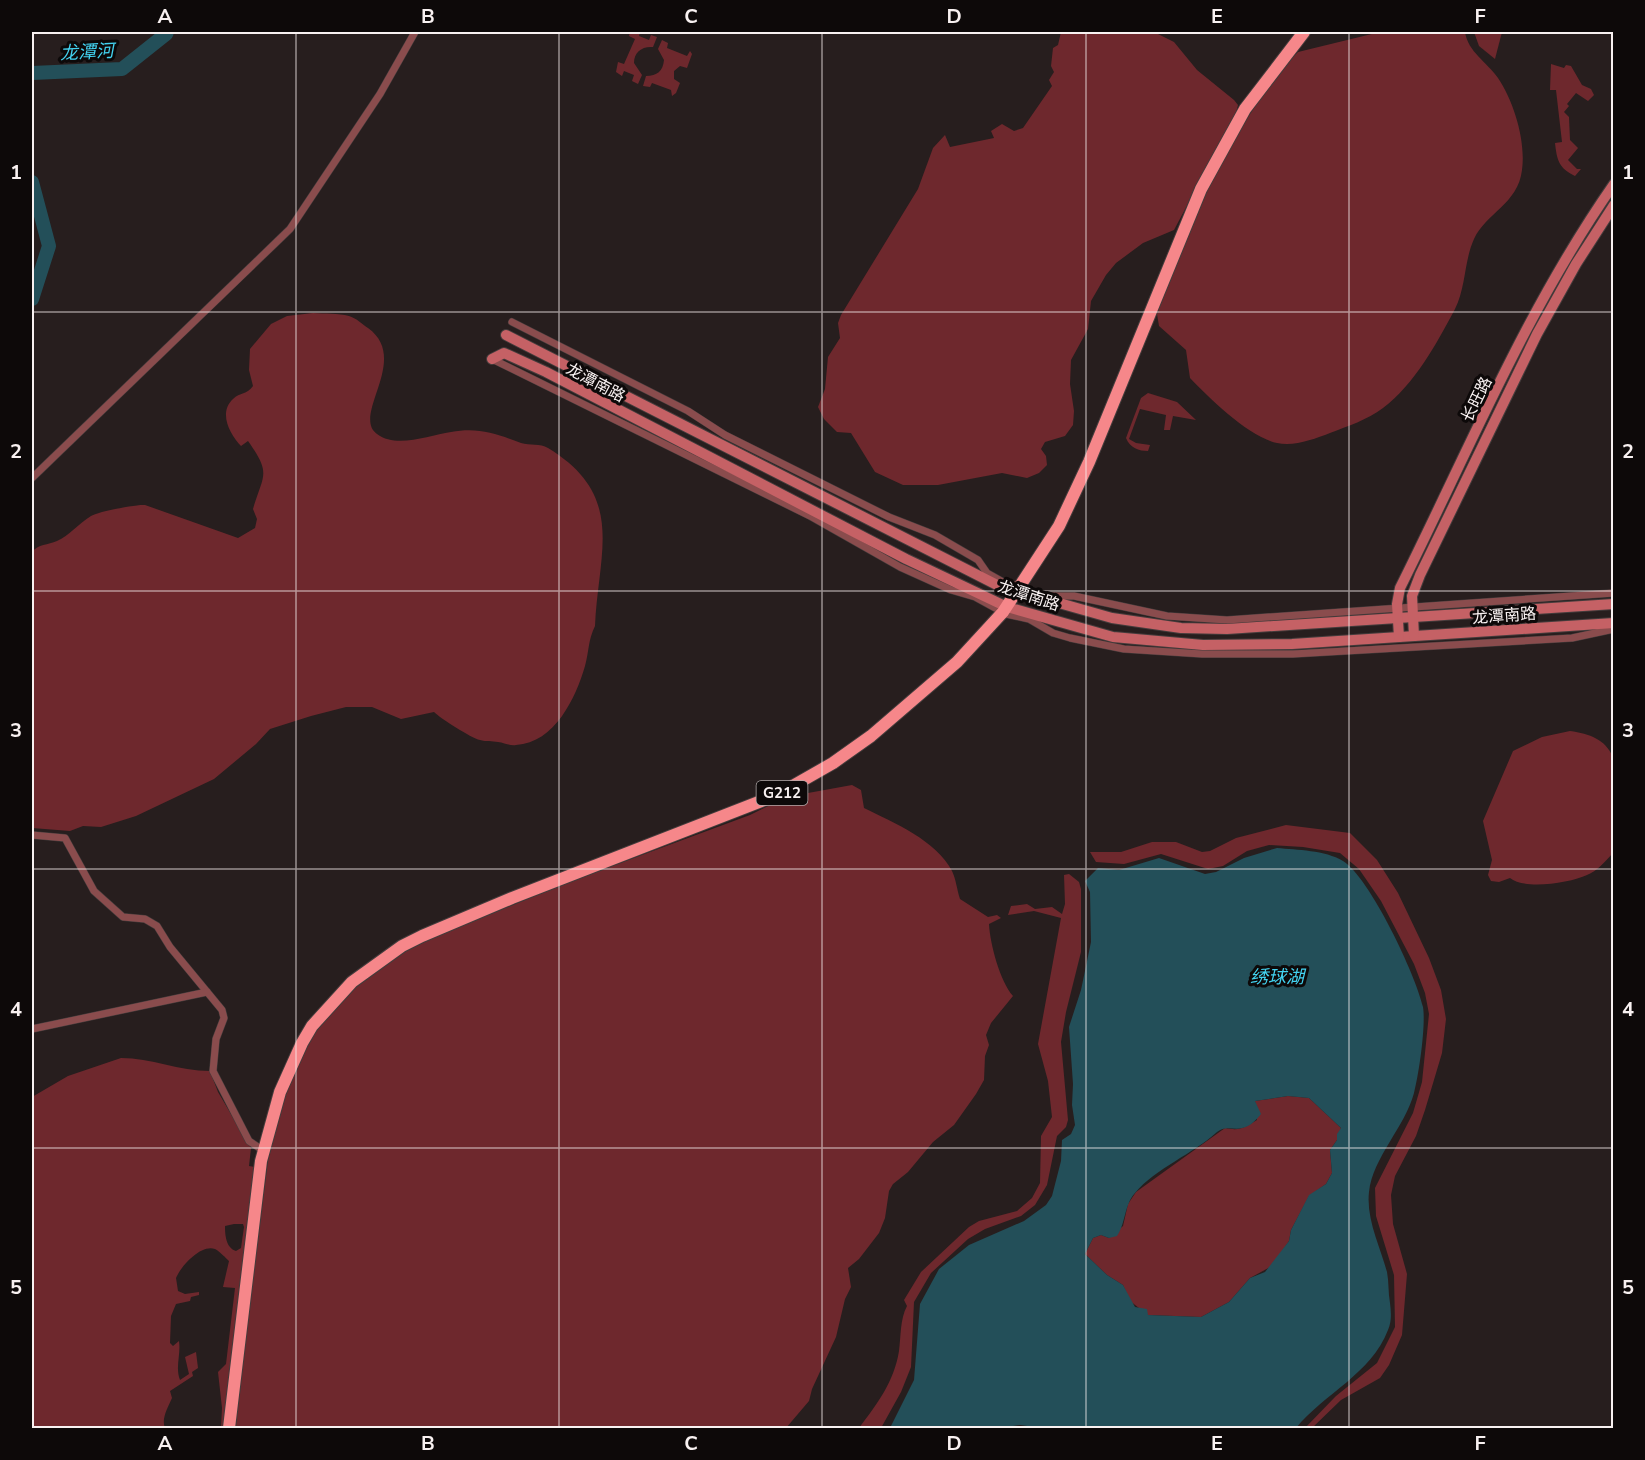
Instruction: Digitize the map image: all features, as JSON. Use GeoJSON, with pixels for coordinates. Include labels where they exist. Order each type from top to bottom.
{"type":"FeatureCollection","features":[{"type":"Feature","properties":{"kind":"highway","name":"G212"},"geometry":{"type":"LineString","coordinates":[[229,1428],[252,1227],[264,1151],[280,1092],[302,1043],[336,998],[368,970],[402,946],[448,924],[738,812],[786,790],[833,763],[891,721],[957,662],[1005,610],[1059,526],[1082,478],[1209,172],[1245,109],[1304,32]]}},
{"type":"Feature","properties":{"kind":"main road","name":"长旺路"},"geometry":{"type":"LineString","coordinates":[[1399,637],[1397,614],[1400,588],[1526,331],[1572,246],[1614,184]]}},
{"type":"Feature","properties":{"kind":"main road","name":"长旺路"},"geometry":{"type":"LineString","coordinates":[[1414,636],[1412,612],[1414,588],[1537,334],[1576,264],[1614,205]]}},
{"type":"Feature","properties":{"kind":"main road","name":"龙潭南路"},"geometry":{"type":"LineString","coordinates":[[506,334],[956,563],[1018,590],[1080,611],[1130,621],[1200,629],[1252,628],[1412,612],[1614,604]]}},
{"type":"Feature","properties":{"kind":"main road","name":"龙潭南路"},"geometry":{"type":"LineString","coordinates":[[492,359],[504,353],[546,372],[906,559],[950,577],[1005,610],[1099,633],[1203,645],[1292,644],[1614,623]]}},
{"type":"Feature","properties":{"kind":"main road"},"geometry":{"type":"LineString","coordinates":[[725,435],[726,447]]}},
{"type":"Feature","properties":{"kind":"main road"},"geometry":{"type":"LineString","coordinates":[[950,577],[956,563]]}},
{"type":"Feature","properties":{"kind":"main road"},"geometry":{"type":"LineString","coordinates":[[1572,607],[1573,626]]}},
{"type":"Feature","properties":{"kind":"main road"},"geometry":{"type":"LineString","coordinates":[[1076,626],[1080,611]]}},
{"type":"Feature","properties":{"kind":"main road"},"geometry":{"type":"LineString","coordinates":[[1099,633],[1110,647]]}},
{"type":"Feature","properties":{"kind":"street"},"geometry":{"type":"LineString","coordinates":[[32,478],[290,229],[380,94],[415,32]]}},
{"type":"Feature","properties":{"kind":"street"},"geometry":{"type":"LineString","coordinates":[[512,322],[688,411],[725,435],[889,517],[935,535],[978,560],[987,573],[1018,590],[1055,597],[1074,596],[1167,616],[1204,619],[1397,614]]}},
{"type":"Feature","properties":{"kind":"street"},"geometry":{"type":"LineString","coordinates":[[492,359],[810,516],[900,567],[951,590],[975,597],[1029,619],[1053,633],[1110,647],[1202,654],[1259,652],[1293,654],[1572,638],[1614,629]]}},
{"type":"Feature","properties":{"kind":"street"},"geometry":{"type":"LineString","coordinates":[[1412,612],[1614,593]]}},
{"type":"Feature","properties":{"kind":"street"},"geometry":{"type":"LineString","coordinates":[[32,835],[65,838],[94,891],[123,917],[145,919],[157,926],[170,947],[222,1010],[224,1018],[214,1047],[215,1077],[249,1141],[264,1151]]}},
{"type":"Feature","properties":{"kind":"street"},"geometry":{"type":"LineString","coordinates":[[32,1029],[207,992]]}},
{"type":"Feature","properties":{"kind":"shaded area"},"geometry":{"type":"Polygon","coordinates":[[[630,32],[640,32],[639,36],[649,40],[651,35],[657,37],[653,47],[642,49],[635,56],[634,63],[642,75],[638,84],[632,81],[634,75],[624,71],[622,76],[616,72],[618,62],[624,64],[635,39],[629,36],[630,32]]]}},
{"type":"Feature","properties":{"kind":"shaded area"},"geometry":{"type":"Polygon","coordinates":[[[1061,32],[1154,32],[1174,42],[1197,70],[1234,100],[1238,105],[1236,113],[1174,230],[1143,243],[1116,263],[1091,301],[1088,329],[1071,360],[1073,425],[1065,436],[1045,442],[1041,449],[1046,456],[1047,465],[1039,473],[1027,478],[1002,473],[938,485],[903,485],[875,472],[851,433],[837,432],[824,419],[818,407],[825,389],[828,357],[840,338],[838,323],[918,189],[933,148],[945,135],[950,147],[994,138],[991,131],[1002,124],[1014,131],[1023,128],[1052,86],[1049,80],[1054,72],[1051,66],[1053,48],[1058,45],[1061,32]]]}},
{"type":"Feature","properties":{"kind":"shaded area"},"geometry":{"type":"Polygon","coordinates":[[[1380,32],[1465,32],[1474,51],[1498,78],[1514,110],[1523,159],[1519,182],[1508,200],[1479,230],[1474,239],[1468,256],[1459,301],[1432,349],[1405,388],[1383,408],[1357,422],[1304,442],[1277,443],[1242,425],[1218,406],[1190,378],[1186,350],[1159,326],[1156,308],[1169,283],[1205,191],[1248,117],[1281,68],[1298,52],[1380,32]]]}},
{"type":"Feature","properties":{"kind":"shaded area"},"geometry":{"type":"Polygon","coordinates":[[[1474,32],[1502,32],[1495,59],[1479,46],[1474,32]]]}},
{"type":"Feature","properties":{"kind":"shaded area"},"geometry":{"type":"Polygon","coordinates":[[[662,40],[668,43],[667,48],[687,56],[690,51],[692,54],[687,68],[680,66],[674,71],[674,79],[680,83],[676,93],[672,96],[671,90],[652,83],[650,87],[643,86],[646,76],[656,74],[661,70],[664,60],[658,49],[662,40]]]}},
{"type":"Feature","properties":{"kind":"shaded area"},"geometry":{"type":"Polygon","coordinates":[[[1551,64],[1564,68],[1566,65],[1571,66],[1582,85],[1591,89],[1594,95],[1588,101],[1576,93],[1564,112],[1569,117],[1570,140],[1578,148],[1568,160],[1577,169],[1581,169],[1575,176],[1562,167],[1557,155],[1555,143],[1562,142],[1556,90],[1550,90],[1551,64]]]}},
{"type":"Feature","properties":{"kind":"shaded area"},"geometry":{"type":"Polygon","coordinates":[[[313,313],[352,317],[368,328],[380,341],[384,355],[383,370],[371,414],[371,425],[377,434],[403,441],[461,431],[496,434],[521,443],[548,448],[573,466],[589,486],[598,506],[602,528],[602,550],[595,626],[581,678],[569,704],[553,727],[542,736],[530,742],[514,745],[482,741],[442,719],[434,712],[401,719],[372,707],[346,707],[270,729],[256,744],[214,779],[136,816],[101,827],[83,826],[70,831],[32,828],[32,552],[40,546],[61,539],[95,514],[134,506],[145,505],[238,538],[255,528],[257,519],[253,509],[262,481],[263,468],[248,441],[241,446],[233,436],[227,423],[226,411],[233,399],[253,386],[249,370],[250,349],[271,324],[287,316],[313,313]]]}},
{"type":"Feature","properties":{"kind":"shaded area"},"geometry":{"type":"Polygon","coordinates":[[[1148,393],[1177,402],[1196,420],[1173,416],[1170,430],[1164,430],[1166,415],[1140,409],[1129,439],[1136,443],[1150,445],[1148,451],[1135,448],[1126,438],[1141,398],[1148,393]]]}},
{"type":"Feature","properties":{"kind":"shaded area"},"geometry":{"type":"Polygon","coordinates":[[[1570,731],[1596,738],[1606,746],[1613,757],[1612,854],[1594,871],[1570,881],[1526,884],[1510,878],[1499,882],[1491,881],[1488,875],[1492,860],[1483,821],[1513,751],[1542,737],[1570,731]]]}},
{"type":"Feature","properties":{"kind":"shaded area"},"geometry":{"type":"Polygon","coordinates":[[[852,785],[861,790],[864,808],[901,826],[936,850],[955,877],[960,899],[988,917],[997,915],[1001,918],[989,924],[990,932],[1000,972],[1013,996],[991,1023],[986,1035],[989,1045],[985,1056],[984,1080],[976,1094],[954,1125],[933,1142],[908,1172],[893,1184],[889,1191],[885,1218],[879,1233],[859,1259],[848,1268],[851,1287],[845,1299],[836,1337],[812,1389],[809,1401],[786,1428],[234,1428],[268,1160],[287,1085],[315,1029],[353,989],[410,947],[569,882],[750,815],[786,797],[852,785]]]}},
{"type":"Feature","properties":{"kind":"shaded area"},"geometry":{"type":"Polygon","coordinates":[[[1286,825],[1350,833],[1377,860],[1398,893],[1429,958],[1441,990],[1446,1019],[1442,1053],[1425,1110],[1416,1136],[1395,1176],[1391,1195],[1393,1224],[1407,1274],[1402,1335],[1389,1365],[1380,1378],[1341,1400],[1312,1428],[1305,1428],[1336,1396],[1377,1363],[1395,1327],[1394,1275],[1376,1216],[1375,1188],[1413,1113],[1422,1082],[1429,1014],[1425,993],[1414,964],[1381,901],[1359,869],[1340,853],[1303,847],[1269,845],[1247,851],[1223,866],[1208,869],[1161,854],[1124,864],[1096,862],[1090,852],[1121,852],[1152,842],[1176,842],[1202,852],[1210,851],[1236,838],[1286,825]]]}},
{"type":"Feature","properties":{"kind":"shaded area"},"geometry":{"type":"Polygon","coordinates":[[[1069,874],[1079,882],[1081,889],[1081,952],[1061,1042],[1068,1120],[1066,1127],[1057,1136],[1047,1185],[1035,1205],[1021,1216],[985,1229],[968,1239],[931,1273],[914,1302],[911,1367],[901,1392],[881,1428],[859,1428],[878,1401],[893,1373],[899,1351],[903,1316],[907,1306],[904,1300],[921,1272],[969,1227],[979,1221],[1017,1211],[1032,1198],[1040,1183],[1041,1136],[1052,1117],[1048,1081],[1038,1044],[1061,918],[1034,911],[1008,915],[1011,906],[1027,904],[1035,909],[1052,907],[1062,914],[1065,904],[1064,875],[1069,874]]]}},
{"type":"Feature","properties":{"kind":"shaded area"},"geometry":{"type":"Polygon","coordinates":[[[121,1058],[210,1071],[218,1092],[251,1148],[249,1166],[255,1167],[225,1428],[221,1428],[222,1408],[218,1372],[226,1364],[235,1288],[223,1287],[229,1261],[210,1248],[192,1257],[176,1278],[178,1291],[185,1294],[199,1292],[199,1295],[191,1297],[190,1301],[176,1304],[171,1316],[170,1343],[173,1346],[179,1341],[180,1380],[189,1374],[185,1357],[196,1352],[198,1368],[192,1372],[193,1376],[170,1391],[172,1398],[164,1417],[165,1428],[32,1428],[32,1097],[68,1076],[121,1058]],[[243,1224],[225,1226],[228,1244],[236,1251],[241,1248],[243,1224]]]}},
{"type":"Feature","properties":{"kind":"shaded area"},"geometry":{"type":"Polygon","coordinates":[[[1288,1096],[1309,1098],[1341,1128],[1330,1150],[1332,1173],[1326,1184],[1309,1196],[1291,1230],[1289,1241],[1272,1266],[1250,1278],[1229,1302],[1201,1317],[1148,1315],[1130,1301],[1123,1285],[1107,1275],[1085,1254],[1093,1238],[1101,1235],[1109,1238],[1123,1226],[1128,1204],[1136,1192],[1225,1128],[1242,1128],[1257,1120],[1255,1101],[1288,1096]]]}},
{"type":"Feature","properties":{"kind":"water","name":"绣球湖"},"geometry":{"type":"Polygon","coordinates":[[[1277,848],[1319,853],[1343,861],[1366,886],[1391,928],[1419,992],[1424,1025],[1414,1093],[1404,1118],[1376,1167],[1369,1192],[1372,1222],[1387,1272],[1391,1310],[1389,1327],[1380,1345],[1359,1371],[1296,1428],[1042,1428],[1020,1425],[1000,1428],[890,1428],[914,1380],[920,1304],[939,1269],[969,1245],[1024,1221],[1046,1205],[1052,1196],[1061,1161],[1062,1140],[1071,1134],[1075,1125],[1069,1027],[1081,990],[1091,942],[1090,892],[1085,881],[1098,868],[1119,870],[1159,858],[1205,874],[1216,872],[1244,858],[1277,848]],[[1288,1096],[1255,1101],[1261,1114],[1254,1122],[1242,1128],[1222,1129],[1153,1176],[1131,1198],[1117,1236],[1109,1238],[1101,1235],[1093,1238],[1085,1254],[1107,1275],[1123,1285],[1135,1307],[1147,1309],[1148,1315],[1201,1317],[1229,1302],[1250,1278],[1265,1272],[1289,1241],[1291,1230],[1309,1195],[1326,1184],[1332,1173],[1330,1150],[1341,1128],[1309,1098],[1288,1096]]]}},
{"type":"Feature","properties":{"kind":"waterway","name":"龙潭河"},"geometry":{"type":"LineString","coordinates":[[32,73],[122,69],[167,32]]}},
{"type":"Feature","properties":{"kind":"waterway","name":"龙潭河"},"geometry":{"type":"LineString","coordinates":[[32,182],[49,246],[32,299]]}}]}
